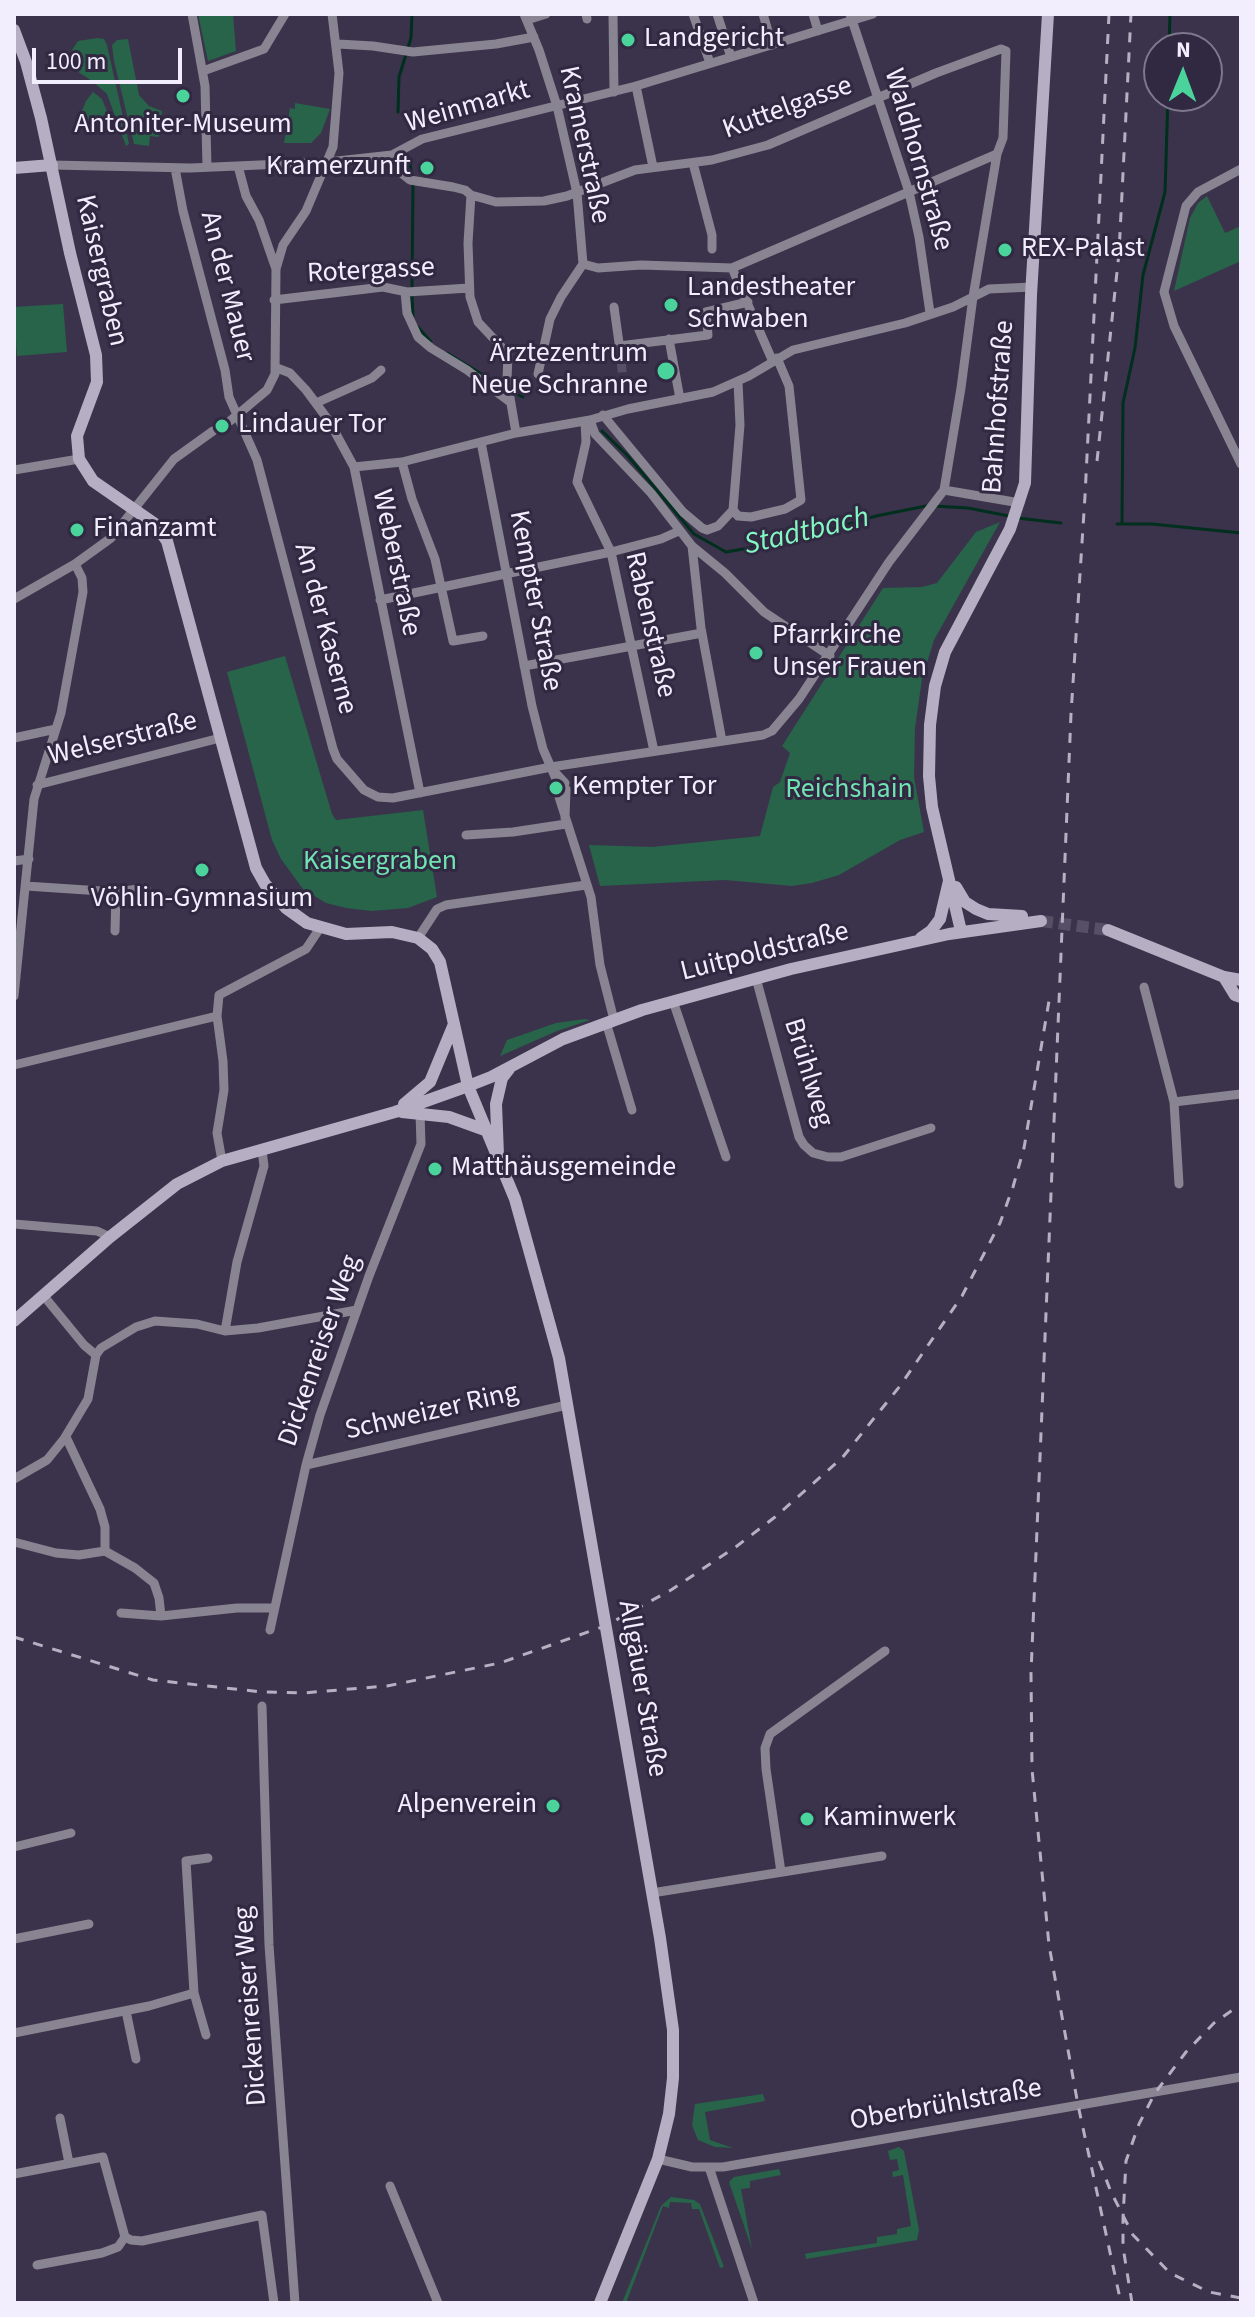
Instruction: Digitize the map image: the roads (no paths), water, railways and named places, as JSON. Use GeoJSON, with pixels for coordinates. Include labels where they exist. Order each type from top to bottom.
{"type":"FeatureCollection","features":[{"type":"Feature","properties":{"kind":"main road","name":"Bahnhofstraße"},"geometry":{"type":"LineString","coordinates":[[961,931],[935,821],[929,776],[930,725],[935,686],[951,637],[1012,524],[1026,467],[1032,287],[1048,14]]}},
{"type":"Feature","properties":{"kind":"main road","name":"Kaisergraben"},"geometry":{"type":"LineString","coordinates":[[14,30],[26,62],[52,165],[98,365],[95,390],[78,429],[79,459]]}},
{"type":"Feature","properties":{"kind":"main road"},"geometry":{"type":"LineString","coordinates":[[14,168],[52,165]]}},
{"type":"Feature","properties":{"kind":"main road"},"geometry":{"type":"LineString","coordinates":[[79,459],[93,481],[155,524],[167,541],[259,877],[286,908],[320,928],[346,934],[392,932],[418,938]]}},
{"type":"Feature","properties":{"kind":"main road"},"geometry":{"type":"LineString","coordinates":[[915,942],[931,931],[942,912],[950,879]]}},
{"type":"Feature","properties":{"kind":"main road","name":"Luitpoldstraße"},"geometry":{"type":"LineString","coordinates":[[395,1112],[468,1086],[563,1039],[673,1001],[756,978],[961,931],[1041,921],[988,914],[976,909],[965,902],[950,879]]}},
{"type":"Feature","properties":{"kind":"main road"},"geometry":{"type":"LineString","coordinates":[[1108,930],[1224,977],[1241,980]]}},
{"type":"Feature","properties":{"kind":"main road","name":"Allgäuer Straße"},"geometry":{"type":"LineString","coordinates":[[418,938],[432,949],[440,962],[468,1086],[527,1239],[559,1358],[673,2030],[670,2102],[658,2159],[600,2303]]}},
{"type":"Feature","properties":{"kind":"main road"},"geometry":{"type":"LineString","coordinates":[[1224,977],[1235,995],[1241,997]]}},
{"type":"Feature","properties":{"kind":"main road"},"geometry":{"type":"LineString","coordinates":[[395,1112],[430,1082],[454,1023]]}},
{"type":"Feature","properties":{"kind":"main road"},"geometry":{"type":"LineString","coordinates":[[498,1158],[496,1104],[502,1078],[511,1066]]}},
{"type":"Feature","properties":{"kind":"main road"},"geometry":{"type":"LineString","coordinates":[[14,1321],[110,1237],[177,1184],[222,1161],[395,1112],[449,1117],[485,1130]]}},
{"type":"Feature","properties":{"kind":"street"},"geometry":{"type":"LineString","coordinates":[[192,14],[203,71],[207,167]]}},
{"type":"Feature","properties":{"kind":"street"},"geometry":{"type":"LineString","coordinates":[[203,71],[264,49],[285,14]]}},
{"type":"Feature","properties":{"kind":"street"},"geometry":{"type":"LineString","coordinates":[[233,419],[267,390],[277,368],[276,269],[283,245],[306,211],[328,162],[336,134],[338,44],[332,14]]}},
{"type":"Feature","properties":{"kind":"street"},"geometry":{"type":"LineString","coordinates":[[525,17],[546,14]]}},
{"type":"Feature","properties":{"kind":"street"},"geometry":{"type":"LineString","coordinates":[[613,14],[614,92]]}},
{"type":"Feature","properties":{"kind":"street"},"geometry":{"type":"LineString","coordinates":[[693,14],[710,63]]}},
{"type":"Feature","properties":{"kind":"street"},"geometry":{"type":"LineString","coordinates":[[717,14],[731,57]]}},
{"type":"Feature","properties":{"kind":"street"},"geometry":{"type":"LineString","coordinates":[[763,14],[772,45]]}},
{"type":"Feature","properties":{"kind":"street"},"geometry":{"type":"LineString","coordinates":[[813,14],[818,31]]}},
{"type":"Feature","properties":{"kind":"street","name":"Weinmarkt"},"geometry":{"type":"LineString","coordinates":[[392,155],[422,139],[636,86],[818,31],[852,17],[873,14]]}},
{"type":"Feature","properties":{"kind":"street","name":"Kramerstraße"},"geometry":{"type":"LineString","coordinates":[[525,17],[557,106],[577,193],[583,264],[550,319],[538,374]]}},
{"type":"Feature","properties":{"kind":"street","name":"Waldhornstraße"},"geometry":{"type":"LineString","coordinates":[[852,17],[909,192],[930,313]]}},
{"type":"Feature","properties":{"kind":"street"},"geometry":{"type":"LineString","coordinates":[[338,44],[408,52],[496,44],[534,37]]}},
{"type":"Feature","properties":{"kind":"street","name":"Kuttelgasse"},"geometry":{"type":"LineString","coordinates":[[392,155],[395,168],[413,181],[465,190],[471,195],[496,202],[531,203],[577,193],[624,173],[726,157],[768,145],[910,83],[1003,50],[1007,54],[1003,138],[997,154]]}},
{"type":"Feature","properties":{"kind":"street"},"geometry":{"type":"LineString","coordinates":[[636,86],[653,167]]}},
{"type":"Feature","properties":{"kind":"street"},"geometry":{"type":"LineString","coordinates":[[732,268],[997,154]]}},
{"type":"Feature","properties":{"kind":"street"},"geometry":{"type":"LineString","coordinates":[[997,154],[944,490],[1018,507]]}},
{"type":"Feature","properties":{"kind":"street"},"geometry":{"type":"LineString","coordinates":[[52,165],[175,168],[328,162],[392,155]]}},
{"type":"Feature","properties":{"kind":"street"},"geometry":{"type":"LineString","coordinates":[[693,163],[712,235],[712,259]]}},
{"type":"Feature","properties":{"kind":"street"},"geometry":{"type":"LineString","coordinates":[[238,166],[246,196],[259,220],[276,269]]}},
{"type":"Feature","properties":{"kind":"street","name":"An der Mauer"},"geometry":{"type":"LineString","coordinates":[[175,168],[183,211],[225,370],[233,419]]}},
{"type":"Feature","properties":{"kind":"street"},"geometry":{"type":"LineString","coordinates":[[1241,169],[1198,192],[1186,206],[1164,292],[1169,314],[1241,464]]}},
{"type":"Feature","properties":{"kind":"street"},"geometry":{"type":"LineString","coordinates":[[471,195],[469,288],[478,322],[508,354],[509,394],[516,433]]}},
{"type":"Feature","properties":{"kind":"street"},"geometry":{"type":"LineString","coordinates":[[583,264],[598,268],[712,259],[732,268],[789,386],[801,500],[785,509],[751,517],[738,516],[733,510]]}},
{"type":"Feature","properties":{"kind":"street","name":"Rotergasse"},"geometry":{"type":"LineString","coordinates":[[274,300],[383,287],[410,292],[469,288]]}},
{"type":"Feature","properties":{"kind":"street"},"geometry":{"type":"LineString","coordinates":[[354,467],[402,462],[516,433],[713,392],[738,382],[793,350],[882,330],[953,307],[980,292],[1000,287],[1032,287]]}},
{"type":"Feature","properties":{"kind":"street"},"geometry":{"type":"LineString","coordinates":[[410,292],[407,313],[418,337],[509,394]]}},
{"type":"Feature","properties":{"kind":"street"},"geometry":{"type":"LineString","coordinates":[[614,307],[620,348],[708,335],[706,312],[748,302]]}},
{"type":"Feature","properties":{"kind":"street"},"geometry":{"type":"LineString","coordinates":[[669,339],[680,399]]}},
{"type":"Feature","properties":{"kind":"street","name":"Weberstraße"},"geometry":{"type":"LineString","coordinates":[[277,368],[290,373],[316,403],[354,467],[420,793]]}},
{"type":"Feature","properties":{"kind":"street"},"geometry":{"type":"LineString","coordinates":[[316,403],[372,378],[381,370]]}},
{"type":"Feature","properties":{"kind":"street"},"geometry":{"type":"LineString","coordinates":[[694,537],[718,526],[733,510],[741,415],[738,382]]}},
{"type":"Feature","properties":{"kind":"street"},"geometry":{"type":"LineString","coordinates":[[603,415],[677,505],[694,537],[725,573],[764,612],[830,656]]}},
{"type":"Feature","properties":{"kind":"street","name":"An der Kaserne"},"geometry":{"type":"LineString","coordinates":[[233,419],[251,443],[257,460],[337,759],[356,783],[370,794],[386,799],[551,767],[763,735],[777,727],[830,656],[884,570],[944,490]]}},
{"type":"Feature","properties":{"kind":"street"},"geometry":{"type":"LineString","coordinates":[[587,420],[595,434],[651,493],[679,531],[694,537]]}},
{"type":"Feature","properties":{"kind":"street","name":"Rabenstraße"},"geometry":{"type":"LineString","coordinates":[[587,420],[586,442],[577,482],[611,552],[654,751]]}},
{"type":"Feature","properties":{"kind":"street"},"geometry":{"type":"LineString","coordinates":[[14,599],[75,564],[111,538],[174,459],[213,431]]}},
{"type":"Feature","properties":{"kind":"street","name":"Kempter Straße"},"geometry":{"type":"LineString","coordinates":[[481,442],[524,666],[543,749],[562,787],[565,822],[597,930],[610,1021],[632,1110]]}},
{"type":"Feature","properties":{"kind":"street"},"geometry":{"type":"LineString","coordinates":[[14,470],[79,459]]}},
{"type":"Feature","properties":{"kind":"street"},"geometry":{"type":"LineString","coordinates":[[402,462],[412,499],[435,559],[453,641],[483,636]]}},
{"type":"Feature","properties":{"kind":"street"},"geometry":{"type":"LineString","coordinates":[[380,600],[611,552],[679,531]]}},
{"type":"Feature","properties":{"kind":"street"},"geometry":{"type":"LineString","coordinates":[[694,537],[692,567],[722,741]]}},
{"type":"Feature","properties":{"kind":"street"},"geometry":{"type":"LineString","coordinates":[[14,996],[37,785],[66,692],[83,592],[82,578],[75,564]]}},
{"type":"Feature","properties":{"kind":"street"},"geometry":{"type":"LineString","coordinates":[[524,666],[702,633]]}},
{"type":"Feature","properties":{"kind":"street"},"geometry":{"type":"LineString","coordinates":[[14,738],[56,729]]}},
{"type":"Feature","properties":{"kind":"street","name":"Welserstraße"},"geometry":{"type":"LineString","coordinates":[[37,785],[220,738]]}},
{"type":"Feature","properties":{"kind":"street"},"geometry":{"type":"LineString","coordinates":[[466,835],[513,832],[565,822]]}},
{"type":"Feature","properties":{"kind":"street"},"geometry":{"type":"LineString","coordinates":[[14,861],[29,859]]}},
{"type":"Feature","properties":{"kind":"street"},"geometry":{"type":"LineString","coordinates":[[418,938],[437,909],[446,905],[586,885]]}},
{"type":"Feature","properties":{"kind":"street"},"geometry":{"type":"LineString","coordinates":[[26,886],[116,892],[146,888]]}},
{"type":"Feature","properties":{"kind":"street"},"geometry":{"type":"LineString","coordinates":[[115,931],[116,892]]}},
{"type":"Feature","properties":{"kind":"street"},"geometry":{"type":"LineString","coordinates":[[222,1161],[217,1133],[224,1090],[217,1000],[222,991],[306,949],[320,928]]}},
{"type":"Feature","properties":{"kind":"street","name":"Brühlweg"},"geometry":{"type":"LineString","coordinates":[[756,978],[799,1137],[813,1153],[841,1157],[931,1128]]}},
{"type":"Feature","properties":{"kind":"street"},"geometry":{"type":"LineString","coordinates":[[1144,987],[1174,1102],[1179,1184]]}},
{"type":"Feature","properties":{"kind":"street"},"geometry":{"type":"LineString","coordinates":[[673,1001],[726,1157]]}},
{"type":"Feature","properties":{"kind":"street"},"geometry":{"type":"LineString","coordinates":[[14,1065],[217,1016]]}},
{"type":"Feature","properties":{"kind":"street"},"geometry":{"type":"LineString","coordinates":[[1174,1102],[1241,1094]]}},
{"type":"Feature","properties":{"kind":"street","name":"Dickenreiser Weg"},"geometry":{"type":"LineString","coordinates":[[270,1630],[320,1415],[421,1144],[420,1113]]}},
{"type":"Feature","properties":{"kind":"street"},"geometry":{"type":"LineString","coordinates":[[225,1331],[237,1262],[264,1166],[262,1150]]}},
{"type":"Feature","properties":{"kind":"street"},"geometry":{"type":"LineString","coordinates":[[14,1224],[97,1231],[110,1237]]}},
{"type":"Feature","properties":{"kind":"street"},"geometry":{"type":"LineString","coordinates":[[43,1295],[96,1355]]}},
{"type":"Feature","properties":{"kind":"street"},"geometry":{"type":"LineString","coordinates":[[14,1479],[47,1460],[66,1437],[88,1399],[96,1355],[101,1348],[136,1327],[155,1321],[197,1324],[225,1331],[357,1310]]}},
{"type":"Feature","properties":{"kind":"street","name":"Schweizer Ring"},"geometry":{"type":"LineString","coordinates":[[306,1465],[567,1405]]}},
{"type":"Feature","properties":{"kind":"street"},"geometry":{"type":"LineString","coordinates":[[66,1437],[100,1509],[105,1527],[105,1551]]}},
{"type":"Feature","properties":{"kind":"street"},"geometry":{"type":"LineString","coordinates":[[14,1542],[79,1555],[105,1551],[154,1583],[161,1616]]}},
{"type":"Feature","properties":{"kind":"street"},"geometry":{"type":"LineString","coordinates":[[121,1613],[161,1616],[237,1608],[274,1608]]}},
{"type":"Feature","properties":{"kind":"street"},"geometry":{"type":"LineString","coordinates":[[781,1872],[766,1769],[765,1748],[770,1734],[885,1651]]}},
{"type":"Feature","properties":{"kind":"street","name":"Dickenreiser Weg"},"geometry":{"type":"LineString","coordinates":[[262,1706],[269,1945],[295,2303]]}},
{"type":"Feature","properties":{"kind":"street"},"geometry":{"type":"LineString","coordinates":[[14,1847],[71,1833]]}},
{"type":"Feature","properties":{"kind":"street"},"geometry":{"type":"LineString","coordinates":[[652,1893],[882,1856]]}},
{"type":"Feature","properties":{"kind":"street"},"geometry":{"type":"LineString","coordinates":[[206,2035],[194,1993],[186,1861],[208,1858]]}},
{"type":"Feature","properties":{"kind":"street"},"geometry":{"type":"LineString","coordinates":[[14,1939],[89,1924]]}},
{"type":"Feature","properties":{"kind":"street"},"geometry":{"type":"LineString","coordinates":[[14,2033],[126,2011],[194,1993]]}},
{"type":"Feature","properties":{"kind":"street"},"geometry":{"type":"LineString","coordinates":[[126,2011],[136,2059]]}},
{"type":"Feature","properties":{"kind":"street","name":"Oberbrühlstraße"},"geometry":{"type":"LineString","coordinates":[[658,2159],[692,2167],[775,2159],[1241,2077]]}},
{"type":"Feature","properties":{"kind":"street"},"geometry":{"type":"LineString","coordinates":[[60,2118],[69,2163]]}},
{"type":"Feature","properties":{"kind":"street"},"geometry":{"type":"LineString","coordinates":[[14,2174],[103,2157],[125,2237]]}},
{"type":"Feature","properties":{"kind":"street"},"geometry":{"type":"LineString","coordinates":[[709,2167],[754,2303]]}},
{"type":"Feature","properties":{"kind":"street"},"geometry":{"type":"LineString","coordinates":[[390,2186],[438,2303]]}},
{"type":"Feature","properties":{"kind":"street"},"geometry":{"type":"LineString","coordinates":[[125,2237],[142,2241],[262,2215],[274,2303]]}},
{"type":"Feature","properties":{"kind":"street"},"geometry":{"type":"LineString","coordinates":[[37,2265],[102,2253],[118,2247],[125,2237]]}},
{"type":"Feature","properties":{"kind":"waterway","name":"Stadtbach"},"geometry":{"type":"LineString","coordinates":[[398,112],[399,77],[411,38],[412,14]]}},
{"type":"Feature","properties":{"kind":"waterway"},"geometry":{"type":"LineString","coordinates":[[1169,32],[1170,14]]}},
{"type":"Feature","properties":{"kind":"waterway"},"geometry":{"type":"LineString","coordinates":[[1122,524],[1123,403],[1135,348],[1143,275],[1165,192],[1168,112]]}},
{"type":"Feature","properties":{"kind":"waterway","name":"Stadtbach"},"geometry":{"type":"LineString","coordinates":[[409,158],[412,176]]}},
{"type":"Feature","properties":{"kind":"waterway","name":"Stadtbach"},"geometry":{"type":"LineString","coordinates":[[412,288],[413,184]]}},
{"type":"Feature","properties":{"kind":"waterway","name":"Stadtbach"},"geometry":{"type":"LineString","coordinates":[[412,296],[413,316]]}},
{"type":"Feature","properties":{"kind":"waterway","name":"Stadtbach"},"geometry":{"type":"LineString","coordinates":[[418,327],[431,342]]}},
{"type":"Feature","properties":{"kind":"waterway","name":"Stadtbach"},"geometry":{"type":"LineString","coordinates":[[447,353],[506,389]]}},
{"type":"Feature","properties":{"kind":"waterway","name":"Stadtbach"},"geometry":{"type":"LineString","coordinates":[[512,392],[523,397]]}},
{"type":"Feature","properties":{"kind":"waterway","name":"Stadtbach"},"geometry":{"type":"LineString","coordinates":[[602,431],[627,455],[694,534],[726,552],[795,540],[876,516],[926,506]]}},
{"type":"Feature","properties":{"kind":"waterway","name":"Stadtbach"},"geometry":{"type":"LineString","coordinates":[[934,506],[968,508],[1009,516]]}},
{"type":"Feature","properties":{"kind":"waterway","name":"Stadtbach"},"geometry":{"type":"LineString","coordinates":[[1017,518],[1061,523]]}},
{"type":"Feature","properties":{"kind":"waterway","name":"Stadtbach"},"geometry":{"type":"LineString","coordinates":[[1117,524],[1152,524],[1241,533]]}},
{"type":"Feature","properties":{"kind":"tunnel"},"geometry":{"type":"LineString","coordinates":[[620,350],[623,380]]}},
{"type":"Feature","properties":{"kind":"tunnel"},"geometry":{"type":"LineString","coordinates":[[1041,921],[1108,930]]}},
{"type":"Feature","properties":{"kind":"railway"},"geometry":{"type":"LineString","coordinates":[[1109,14],[1071,714],[1031,1673],[1032,1769],[1049,1945],[1078,2105],[1121,2303]]}},
{"type":"Feature","properties":{"kind":"railway"},"geometry":{"type":"LineString","coordinates":[[1097,461],[1119,253],[1131,14]]}},
{"type":"Feature","properties":{"kind":"railway"},"geometry":{"type":"LineString","coordinates":[[14,1637],[153,1680],[262,1692],[303,1693],[387,1686],[500,1663],[605,1626],[671,1590],[775,1517],[842,1458],[900,1386],[962,1296],[1000,1223],[1013,1187],[1024,1148],[1049,1001]]}},
{"type":"Feature","properties":{"kind":"railway"},"geometry":{"type":"LineString","coordinates":[[1132,2303],[1123,2247],[1123,2218],[1126,2161],[1139,2124],[1155,2093],[1186,2052],[1214,2023],[1241,2004]]}},
{"type":"Feature","properties":{"kind":"railway"},"geometry":{"type":"LineString","coordinates":[[1099,2161],[1133,2235],[1170,2273],[1209,2292],[1241,2298]]}},
{"type":"Feature","properties":{"kind":"place","name":"Landgericht"},"geometry":{"type":"Point","coordinates":[628,40]}},
{"type":"Feature","properties":{"kind":"place","name":"Antoniter-Museum"},"geometry":{"type":"Point","coordinates":[183,96]}},
{"type":"Feature","properties":{"kind":"place","name":"Kramerzunft"},"geometry":{"type":"Point","coordinates":[427,168]}},
{"type":"Feature","properties":{"kind":"place","name":"REX-Palast"},"geometry":{"type":"Point","coordinates":[1005,250]}},
{"type":"Feature","properties":{"kind":"place","name":"Landestheater Schwaben"},"geometry":{"type":"Point","coordinates":[671,305]}},
{"type":"Feature","properties":{"kind":"place","name":"Ärztezentrum Neue Schranne"},"geometry":{"type":"Point","coordinates":[666,371]}},
{"type":"Feature","properties":{"kind":"place","name":"Lindauer Tor"},"geometry":{"type":"Point","coordinates":[222,426]}},
{"type":"Feature","properties":{"kind":"place","name":"Finanzamt"},"geometry":{"type":"Point","coordinates":[77,530]}},
{"type":"Feature","properties":{"kind":"place","name":"Pfarrkirche Unser Frauen"},"geometry":{"type":"Point","coordinates":[756,653]}},
{"type":"Feature","properties":{"kind":"place","name":"Kempter Tor"},"geometry":{"type":"Point","coordinates":[556,788]}},
{"type":"Feature","properties":{"kind":"place","name":"Vöhlin-Gymnasium"},"geometry":{"type":"Point","coordinates":[202,870]}},
{"type":"Feature","properties":{"kind":"place","name":"Matthäusgemeinde"},"geometry":{"type":"Point","coordinates":[435,1169]}},
{"type":"Feature","properties":{"kind":"place","name":"Alpenverein"},"geometry":{"type":"Point","coordinates":[553,1806]}},
{"type":"Feature","properties":{"kind":"place","name":"Kaminwerk"},"geometry":{"type":"Point","coordinates":[807,1819]}},
{"type":"Feature","properties":{"kind":"park label","name":"Reichshain"},"geometry":{"type":"Point","coordinates":[849,791]}}]}
